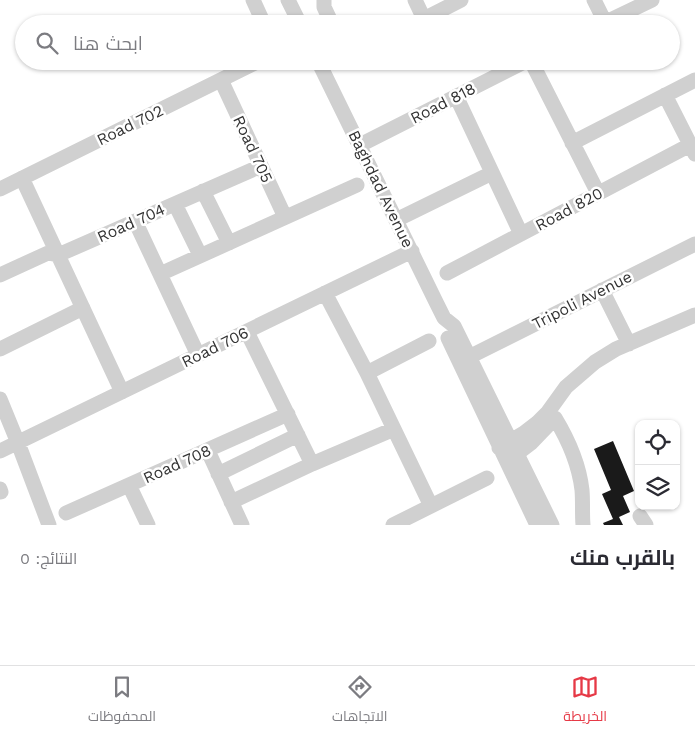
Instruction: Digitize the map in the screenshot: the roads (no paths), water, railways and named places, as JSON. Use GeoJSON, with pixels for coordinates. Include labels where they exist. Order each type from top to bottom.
{"type":"FeatureCollection","features":[{"type":"Feature","properties":{"kind":"street"},"geometry":{"type":"LineString","coordinates":[[253,0],[260,15]]}},
{"type":"Feature","properties":{"kind":"street"},"geometry":{"type":"LineString","coordinates":[[288,0],[296,15]]}},
{"type":"Feature","properties":{"kind":"street"},"geometry":{"type":"LineString","coordinates":[[324,0],[324,7],[328,15]]}},
{"type":"Feature","properties":{"kind":"street"},"geometry":{"type":"LineString","coordinates":[[415,0],[418,15]]}},
{"type":"Feature","properties":{"kind":"street"},"geometry":{"type":"LineString","coordinates":[[431,15],[461,0]]}},
{"type":"Feature","properties":{"kind":"street"},"geometry":{"type":"LineString","coordinates":[[594,0],[600,15]]}},
{"type":"Feature","properties":{"kind":"street"},"geometry":{"type":"LineString","coordinates":[[620,15],[652,0]]}},
{"type":"Feature","properties":{"kind":"street","name":"Road 702"},"geometry":{"type":"LineString","coordinates":[[0,189],[241,70]]}},
{"type":"Feature","properties":{"kind":"street","name":"Baghdad Avenue"},"geometry":{"type":"LineString","coordinates":[[322,70],[444,318],[445,330],[508,451],[552,525]]}},
{"type":"Feature","properties":{"kind":"street","name":"Road 818"},"geometry":{"type":"LineString","coordinates":[[360,145],[508,70]]}},
{"type":"Feature","properties":{"kind":"street"},"geometry":{"type":"LineString","coordinates":[[536,70],[598,194]]}},
{"type":"Feature","properties":{"kind":"street","name":"Road 705"},"geometry":{"type":"LineString","coordinates":[[221,80],[285,217]]}},
{"type":"Feature","properties":{"kind":"street"},"geometry":{"type":"LineString","coordinates":[[572,143],[695,80]]}},
{"type":"Feature","properties":{"kind":"street"},"geometry":{"type":"LineString","coordinates":[[666,95],[693,149]]}},
{"type":"Feature","properties":{"kind":"street"},"geometry":{"type":"LineString","coordinates":[[456,96],[521,234]]}},
{"type":"Feature","properties":{"kind":"street","name":"Road 820"},"geometry":{"type":"LineString","coordinates":[[447,273],[598,194],[693,149]]}},
{"type":"Feature","properties":{"kind":"street","name":"Road 704"},"geometry":{"type":"LineString","coordinates":[[0,275],[48,254],[58,255],[261,166]]}},
{"type":"Feature","properties":{"kind":"street"},"geometry":{"type":"LineString","coordinates":[[396,220],[492,173]]}},
{"type":"Feature","properties":{"kind":"street"},"geometry":{"type":"LineString","coordinates":[[22,178],[122,392]]}},
{"type":"Feature","properties":{"kind":"street"},"geometry":{"type":"LineString","coordinates":[[160,274],[357,185]]}},
{"type":"Feature","properties":{"kind":"street"},"geometry":{"type":"LineString","coordinates":[[203,191],[229,242]]}},
{"type":"Feature","properties":{"kind":"street"},"geometry":{"type":"LineString","coordinates":[[176,204],[200,255]]}},
{"type":"Feature","properties":{"kind":"street"},"geometry":{"type":"LineString","coordinates":[[135,222],[198,356]]}},
{"type":"Feature","properties":{"kind":"street","name":"Tripoli Avenue"},"geometry":{"type":"LineString","coordinates":[[469,356],[695,244]]}},
{"type":"Feature","properties":{"kind":"street","name":"Road 706"},"geometry":{"type":"LineString","coordinates":[[0,451],[412,251]]}},
{"type":"Feature","properties":{"kind":"street"},"geometry":{"type":"LineString","coordinates":[[602,290],[629,344]]}},
{"type":"Feature","properties":{"kind":"street"},"geometry":{"type":"LineString","coordinates":[[325,293],[367,373],[431,506]]}},
{"type":"Feature","properties":{"kind":"street"},"geometry":{"type":"LineString","coordinates":[[0,349],[83,308]]}},
{"type":"Feature","properties":{"kind":"street"},"geometry":{"type":"LineString","coordinates":[[508,451],[552,407],[563,390],[595,362],[629,344],[695,315]]}},
{"type":"Feature","properties":{"kind":"street","name":"Baghdad Avenue"},"geometry":{"type":"LineString","coordinates":[[444,318],[454,326],[469,356],[537,525]]}},
{"type":"Feature","properties":{"kind":"street"},"geometry":{"type":"LineString","coordinates":[[246,332],[312,464]]}},
{"type":"Feature","properties":{"kind":"street"},"geometry":{"type":"LineString","coordinates":[[367,373],[429,341]]}},
{"type":"Feature","properties":{"kind":"street"},"geometry":{"type":"LineString","coordinates":[[508,451],[544,431],[571,396],[574,382]]}},
{"type":"Feature","properties":{"kind":"street"},"geometry":{"type":"LineString","coordinates":[[0,399],[49,525]]}},
{"type":"Feature","properties":{"kind":"street","name":"Road 708"},"geometry":{"type":"LineString","coordinates":[[66,513],[288,414]]}},
{"type":"Feature","properties":{"kind":"street"},"geometry":{"type":"LineString","coordinates":[[555,418],[573,452],[579,471],[582,490],[583,525]]}},
{"type":"Feature","properties":{"kind":"street"},"geometry":{"type":"LineString","coordinates":[[231,502],[312,464],[394,429]]}},
{"type":"Feature","properties":{"kind":"street"},"geometry":{"type":"LineString","coordinates":[[218,474],[298,435]]}},
{"type":"Feature","properties":{"kind":"street"},"geometry":{"type":"LineString","coordinates":[[208,451],[242,525]]}},
{"type":"Feature","properties":{"kind":"street"},"geometry":{"type":"LineString","coordinates":[[393,525],[487,478]]}},
{"type":"Feature","properties":{"kind":"street"},"geometry":{"type":"LineString","coordinates":[[129,485],[148,525]]}}]}
